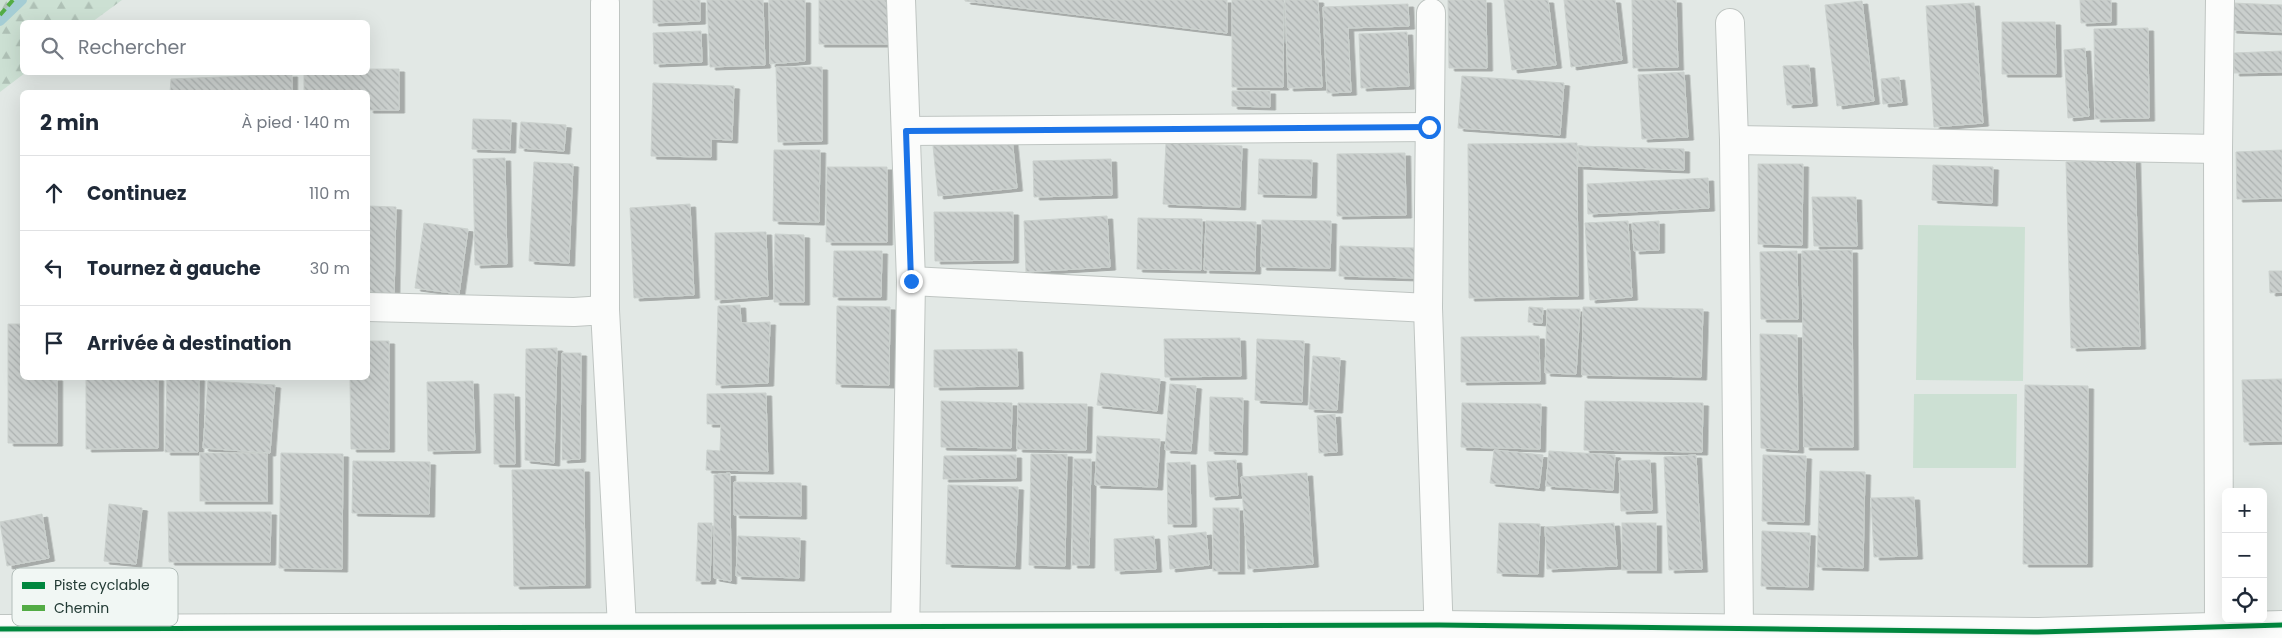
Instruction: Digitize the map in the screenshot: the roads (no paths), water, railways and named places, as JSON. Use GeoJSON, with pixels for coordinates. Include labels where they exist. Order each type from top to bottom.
{"type":"FeatureCollection","features":[{"type":"Feature","properties":{"kind":"street"},"geometry":{"type":"LineString","coordinates":[[901,0],[911,281],[905,632]]}},
{"type":"Feature","properties":{"kind":"street"},"geometry":{"type":"LineString","coordinates":[[2219,626],[2218,149],[2220,0]]}},
{"type":"Feature","properties":{"kind":"street"},"geometry":{"type":"LineString","coordinates":[[605,3],[605,310],[609,631]]}},
{"type":"Feature","properties":{"kind":"street"},"geometry":{"type":"LineString","coordinates":[[1431,13],[1428,308],[1439,631]]}},
{"type":"Feature","properties":{"kind":"street"},"geometry":{"type":"LineString","coordinates":[[1730,23],[1734,140],[1739,628]]}},
{"type":"Feature","properties":{"kind":"street"},"geometry":{"type":"LineString","coordinates":[[906,131],[1429,127]]}},
{"type":"Feature","properties":{"kind":"street"},"geometry":{"type":"LineString","coordinates":[[1734,140],[2218,149]]}},
{"type":"Feature","properties":{"kind":"street"},"geometry":{"type":"LineString","coordinates":[[911,281],[1428,308]]}},
{"type":"Feature","properties":{"kind":"street"},"geometry":{"type":"LineString","coordinates":[[370,307],[574,312],[605,310]]}},
{"type":"Feature","properties":{"kind":"street"},"geometry":{"type":"LineString","coordinates":[[0,629],[905,632],[1439,631],[1739,628],[2038,635],[2219,626],[2282,626]]}},
{"type":"Feature","properties":{"kind":"waterway"},"geometry":{"type":"LineString","coordinates":[[0,21],[22,0]]}}]}
